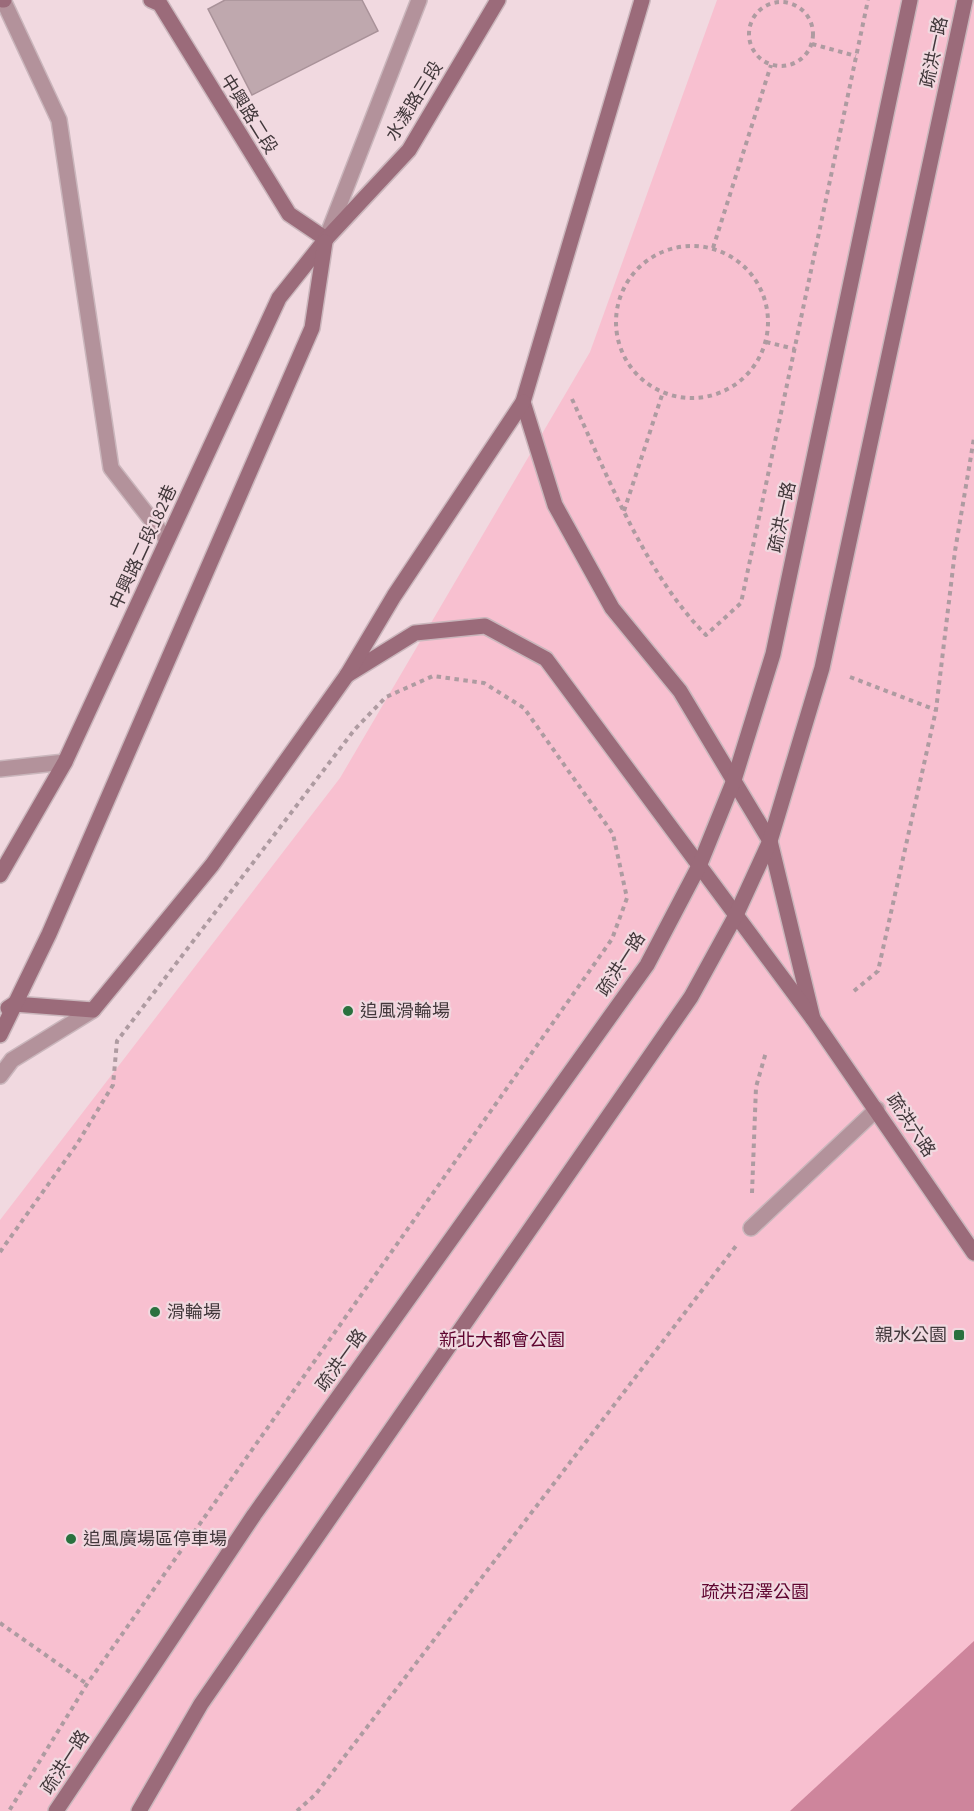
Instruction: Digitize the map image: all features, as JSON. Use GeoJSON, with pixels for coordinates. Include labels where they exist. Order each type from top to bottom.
{"type":"FeatureCollection","features":[{"type":"Feature","properties":{"kind":"street","name":"中興路二段"},"geometry":{"type":"LineString","coordinates":[[151,0],[160,4],[289,214],[326,239]]}},
{"type":"Feature","properties":{"kind":"street","name":"水漾路三段"},"geometry":{"type":"LineString","coordinates":[[326,239],[409,150],[498,0]]}},
{"type":"Feature","properties":{"kind":"street"},"geometry":{"type":"LineString","coordinates":[[0,1013],[14,1004],[93,1010],[212,865],[347,675],[394,596],[523,402],[642,0]]}},
{"type":"Feature","properties":{"kind":"street","name":"疏洪一路"},"geometry":{"type":"LineString","coordinates":[[56,1811],[254,1515],[647,965],[700,864],[734,780],[773,654],[910,0]]}},
{"type":"Feature","properties":{"kind":"street","name":"疏洪一路"},"geometry":{"type":"LineString","coordinates":[[139,1811],[201,1704],[691,997],[736,915],[770,841],[822,669],[965,0]]}},
{"type":"Feature","properties":{"kind":"street","name":"中興路二段182巷"},"geometry":{"type":"LineString","coordinates":[[0,875],[65,762],[279,298],[326,239]]}},
{"type":"Feature","properties":{"kind":"street"},"geometry":{"type":"LineString","coordinates":[[0,1035],[49,934],[312,328],[326,239]]}},
{"type":"Feature","properties":{"kind":"street"},"geometry":{"type":"LineString","coordinates":[[523,402],[555,505],[606,597],[680,692],[770,841]]}},
{"type":"Feature","properties":{"kind":"street","name":"疏洪六路"},"geometry":{"type":"LineString","coordinates":[[347,675],[415,633],[485,626],[546,659],[813,1019],[877,1108],[974,1253]]}},
{"type":"Feature","properties":{"kind":"street","name":"疏洪六路"},"geometry":{"type":"LineString","coordinates":[[770,841],[813,1019]]}},
{"type":"Feature","properties":{"kind":"lane"},"geometry":{"type":"LineString","coordinates":[[4,0],[59,120],[111,468],[167,540]]}},
{"type":"Feature","properties":{"kind":"lane"},"geometry":{"type":"LineString","coordinates":[[326,239],[419,0]]}},
{"type":"Feature","properties":{"kind":"lane"},"geometry":{"type":"LineString","coordinates":[[0,770],[65,762]]}},
{"type":"Feature","properties":{"kind":"lane"},"geometry":{"type":"LineString","coordinates":[[0,1076],[12,1060],[93,1010]]}},
{"type":"Feature","properties":{"kind":"lane"},"geometry":{"type":"LineString","coordinates":[[751,1228],[877,1108]]}},
{"type":"Feature","properties":{"kind":"path"},"geometry":{"type":"LineString","coordinates":[[572,399],[624,511],[681,610],[706,635],[741,603],[868,0]]}},
{"type":"Feature","properties":{"kind":"path"},"geometry":{"type":"LineString","coordinates":[[792,2],[810,20],[813,32],[812,44],[806,55],[796,63],[783,66],[771,65],[760,59],[752,49],[748,36],[750,24],[756,13],[766,5],[792,2]]}},
{"type":"Feature","properties":{"kind":"path"},"geometry":{"type":"LineString","coordinates":[[812,44],[856,56]]}},
{"type":"Feature","properties":{"kind":"path"},"geometry":{"type":"LineString","coordinates":[[713,248],[771,65]]}},
{"type":"Feature","properties":{"kind":"path"},"geometry":{"type":"LineString","coordinates":[[692,245],[713,248],[731,256],[746,268],[759,284],[766,303],[769,322],[766,342],[748,374],[735,386],[718,394],[700,398],[681,398],[663,392],[645,382],[631,367],[621,348],[617,317],[624,287],[636,270],[652,257],[671,248],[692,245]]}},
{"type":"Feature","properties":{"kind":"path"},"geometry":{"type":"LineString","coordinates":[[766,342],[795,348]]}},
{"type":"Feature","properties":{"kind":"path"},"geometry":{"type":"LineString","coordinates":[[624,511],[663,392]]}},
{"type":"Feature","properties":{"kind":"path"},"geometry":{"type":"LineString","coordinates":[[854,991],[878,971],[936,710],[955,551],[974,438]]}},
{"type":"Feature","properties":{"kind":"path"},"geometry":{"type":"LineString","coordinates":[[0,1252],[77,1144],[113,1085],[117,1041],[355,729],[386,697],[433,676],[484,683],[524,708],[613,834],[627,898],[612,939],[87,1684],[9,1811]]}},
{"type":"Feature","properties":{"kind":"path"},"geometry":{"type":"LineString","coordinates":[[850,677],[936,710]]}},
{"type":"Feature","properties":{"kind":"path"},"geometry":{"type":"LineString","coordinates":[[297,1811],[315,1795],[751,1228],[756,1087],[766,1052]]}},
{"type":"Feature","properties":{"kind":"path"},"geometry":{"type":"LineString","coordinates":[[0,1623],[87,1684]]}},
{"type":"Feature","properties":{"kind":"green space","name":"新北大都會公園"},"geometry":{"type":"Polygon","coordinates":[[[717,0],[974,0],[974,1811],[0,1811],[0,1220],[340,778],[590,352],[717,0]]]}},
{"type":"Feature","properties":{"kind":"shaded area"},"geometry":{"type":"Polygon","coordinates":[[[974,1641],[974,1811],[790,1811],[974,1641]]]}},
{"type":"Feature","properties":{"kind":"building"},"geometry":{"type":"Polygon","coordinates":[[[225,0],[362,0],[378,31],[252,95],[208,9],[225,0]]]}},
{"type":"Feature","properties":{"kind":"place","name":"追風滑輪場"},"geometry":{"type":"Point","coordinates":[348,1011]}},
{"type":"Feature","properties":{"kind":"place","name":"滑輪場"},"geometry":{"type":"Point","coordinates":[155,1312]}},
{"type":"Feature","properties":{"kind":"place","name":"親水公園"},"geometry":{"type":"Point","coordinates":[959,1335]}},
{"type":"Feature","properties":{"kind":"place","name":"追風廣場區停車場"},"geometry":{"type":"Point","coordinates":[71,1539]}},
{"type":"Feature","properties":{"kind":"park label","name":"疏洪沼澤公園"},"geometry":{"type":"Point","coordinates":[755,1592]}}]}
